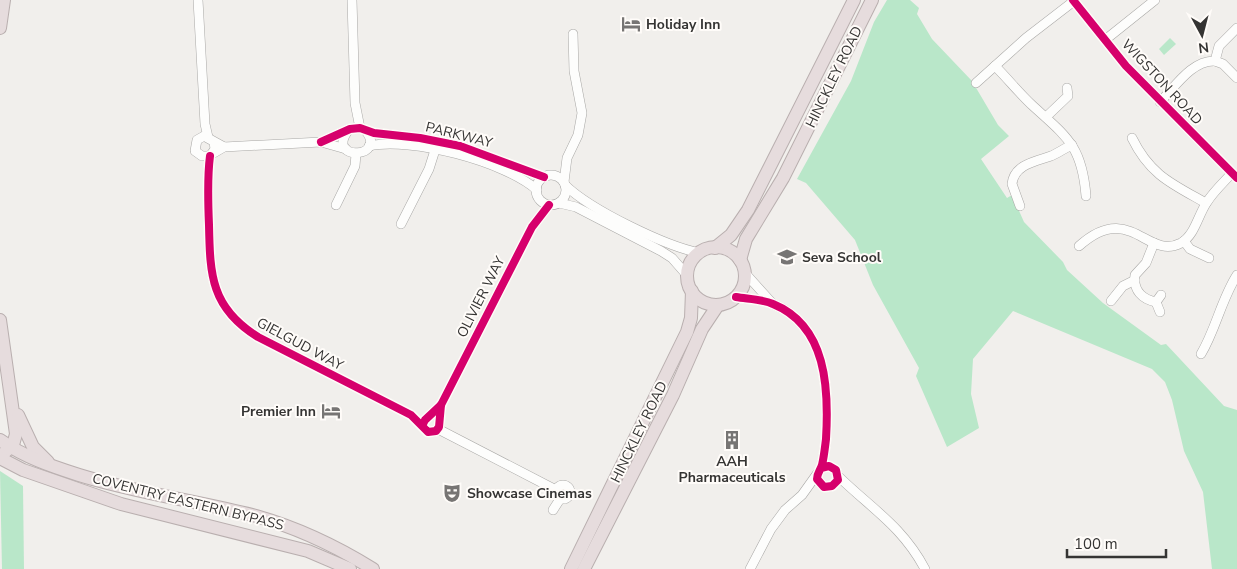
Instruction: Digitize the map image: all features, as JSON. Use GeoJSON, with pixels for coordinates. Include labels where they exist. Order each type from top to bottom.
{"type":"FeatureCollection","features":[{"type":"Feature","properties":{"kind":"highway"},"geometry":{"type":"LineString","coordinates":[[0,28],[4,0]]}},
{"type":"Feature","properties":{"kind":"highway","name":"HINCKLEY ROAD"},"geometry":{"type":"LineString","coordinates":[[715,248],[734,232],[748,210],[854,0]]}},
{"type":"Feature","properties":{"kind":"highway","name":"HINCKLEY ROAD"},"geometry":{"type":"LineString","coordinates":[[740,260],[746,239],[784,178],[872,0]]}},
{"type":"Feature","properties":{"kind":"highway"},"geometry":{"type":"LineString","coordinates":[[715,248],[732,252],[740,260],[744,273],[742,288],[736,297],[728,303],[718,305],[704,303],[692,291],[686,274],[690,264],[700,253],[715,248]]}},
{"type":"Feature","properties":{"kind":"highway","name":"HINCKLEY ROAD"},"geometry":{"type":"LineString","coordinates":[[571,569],[688,332],[691,318],[692,291]]}},
{"type":"Feature","properties":{"kind":"highway","name":"HINCKLEY ROAD"},"geometry":{"type":"LineString","coordinates":[[584,569],[673,395],[705,324],[718,305]]}},
{"type":"Feature","properties":{"kind":"highway"},"geometry":{"type":"LineString","coordinates":[[0,320],[16,434],[6,451]]}},
{"type":"Feature","properties":{"kind":"highway"},"geometry":{"type":"LineString","coordinates":[[13,406],[33,447],[44,460],[61,469]]}},
{"type":"Feature","properties":{"kind":"highway","name":"COVENTRY EASTERN BYPASS"},"geometry":{"type":"LineString","coordinates":[[0,440],[6,451],[61,469],[162,497],[256,516],[302,530],[373,569]]}},
{"type":"Feature","properties":{"kind":"highway","name":"COVENTRY EASTERN BYPASS"},"geometry":{"type":"LineString","coordinates":[[0,458],[23,470],[121,504],[308,551],[350,569]]}},
{"type":"Feature","properties":{"kind":"street"},"geometry":{"type":"LineString","coordinates":[[198,0],[208,155]]}},
{"type":"Feature","properties":{"kind":"street"},"geometry":{"type":"LineString","coordinates":[[224,147],[208,138],[196,140],[194,147],[197,154],[208,155],[224,147],[321,142],[356,154],[364,152],[368,146],[369,138],[362,129],[355,103],[352,0]]}},
{"type":"Feature","properties":{"kind":"street"},"geometry":{"type":"LineString","coordinates":[[976,83],[1026,38],[1074,0]]}},
{"type":"Feature","properties":{"kind":"street","name":"WIGSTON ROAD"},"geometry":{"type":"LineString","coordinates":[[1074,0],[1126,66],[1235,175]]}},
{"type":"Feature","properties":{"kind":"street"},"geometry":{"type":"LineString","coordinates":[[1105,40],[1155,0]]}},
{"type":"Feature","properties":{"kind":"street"},"geometry":{"type":"LineString","coordinates":[[1215,61],[1219,46],[1237,28]]}},
{"type":"Feature","properties":{"kind":"street"},"geometry":{"type":"LineString","coordinates":[[559,203],[564,197],[567,158],[580,129],[582,113],[574,71],[573,34]]}},
{"type":"Feature","properties":{"kind":"street"},"geometry":{"type":"LineString","coordinates":[[1160,102],[1196,66],[1208,60],[1223,64],[1237,78]]}},
{"type":"Feature","properties":{"kind":"street"},"geometry":{"type":"LineString","coordinates":[[995,66],[1066,135],[1080,161],[1086,196]]}},
{"type":"Feature","properties":{"kind":"street"},"geometry":{"type":"LineString","coordinates":[[1046,117],[1070,94]]}},
{"type":"Feature","properties":{"kind":"street"},"geometry":{"type":"LineString","coordinates":[[346,149],[343,140],[348,130],[355,103]]}},
{"type":"Feature","properties":{"kind":"street"},"geometry":{"type":"LineString","coordinates":[[321,142],[348,130],[362,129]]}},
{"type":"Feature","properties":{"kind":"street","name":"PARKWAY"},"geometry":{"type":"LineString","coordinates":[[362,129],[460,146],[548,176]]}},
{"type":"Feature","properties":{"kind":"street"},"geometry":{"type":"LineString","coordinates":[[1132,138],[1141,156],[1162,178],[1206,203]]}},
{"type":"Feature","properties":{"kind":"street","name":"PARKWAY"},"geometry":{"type":"LineString","coordinates":[[368,146],[388,144],[435,150],[484,163],[516,176],[538,194]]}},
{"type":"Feature","properties":{"kind":"street"},"geometry":{"type":"LineString","coordinates":[[1020,206],[1012,184],[1018,171],[1030,162],[1051,156],[1072,145]]}},
{"type":"Feature","properties":{"kind":"street"},"geometry":{"type":"LineString","coordinates":[[400,224],[429,169],[435,150]]}},
{"type":"Feature","properties":{"kind":"street"},"geometry":{"type":"LineString","coordinates":[[336,205],[355,166],[356,154]]}},
{"type":"Feature","properties":{"kind":"street","name":"GIELGUD WAY"},"geometry":{"type":"LineString","coordinates":[[208,155],[210,267],[219,297],[231,315],[246,330],[258,337],[411,415],[431,422],[556,490],[557,496],[560,499],[553,510]]}},
{"type":"Feature","properties":{"kind":"street"},"geometry":{"type":"LineString","coordinates":[[567,158],[548,176],[538,194],[549,205],[559,203],[576,207],[661,251],[672,258],[686,274]]}},
{"type":"Feature","properties":{"kind":"street"},"geometry":{"type":"LineString","coordinates":[[1079,246],[1096,232],[1120,227],[1134,231],[1154,243],[1170,246],[1184,241],[1190,235],[1206,203],[1235,175]]}},
{"type":"Feature","properties":{"kind":"street"},"geometry":{"type":"LineString","coordinates":[[548,176],[564,184],[581,199],[642,231],[676,247],[700,253]]}},
{"type":"Feature","properties":{"kind":"street","name":"OLIVIER WAY"},"geometry":{"type":"LineString","coordinates":[[532,227],[538,194]]}},
{"type":"Feature","properties":{"kind":"street","name":"OLIVIER WAY"},"geometry":{"type":"LineString","coordinates":[[431,422],[532,227],[549,205]]}},
{"type":"Feature","properties":{"kind":"street"},"geometry":{"type":"LineString","coordinates":[[1184,241],[1190,249],[1209,258]]}},
{"type":"Feature","properties":{"kind":"street"},"geometry":{"type":"LineString","coordinates":[[1154,243],[1146,263],[1137,272],[1134,280],[1135,286],[1144,298],[1159,298],[1160,312]]}},
{"type":"Feature","properties":{"kind":"street"},"geometry":{"type":"LineString","coordinates":[[744,273],[772,303],[785,310],[802,325],[815,343],[821,358],[826,385],[826,440],[818,482],[828,487],[856,494]]}},
{"type":"Feature","properties":{"kind":"street"},"geometry":{"type":"LineString","coordinates":[[1201,354],[1234,288],[1237,275]]}},
{"type":"Feature","properties":{"kind":"street"},"geometry":{"type":"LineString","coordinates":[[1111,301],[1123,286],[1134,280]]}},
{"type":"Feature","properties":{"kind":"street"},"geometry":{"type":"LineString","coordinates":[[736,297],[772,303]]}},
{"type":"Feature","properties":{"kind":"street"},"geometry":{"type":"LineString","coordinates":[[826,440],[833,468],[838,476],[856,494],[890,520],[904,536],[925,569]]}},
{"type":"Feature","properties":{"kind":"street"},"geometry":{"type":"LineString","coordinates":[[750,569],[771,529],[785,510],[802,495],[819,471],[833,468]]}},
{"type":"Feature","properties":{"kind":"street"},"geometry":{"type":"LineString","coordinates":[[802,495],[828,487],[838,476]]}},
{"type":"Feature","properties":{"kind":"green space"},"geometry":{"type":"Polygon","coordinates":[[[887,0],[910,0],[919,8],[917,14],[932,39],[972,81],[998,125],[1009,136],[981,159],[1007,198],[1012,195],[1024,222],[1063,262],[1067,270],[1103,303],[1161,345],[1166,344],[1224,406],[1237,410],[1237,569],[1212,569],[1203,492],[1184,451],[1172,400],[1165,382],[1152,369],[1013,311],[973,359],[971,394],[979,428],[947,447],[916,376],[919,368],[873,285],[855,240],[806,183],[797,179],[851,81],[874,22],[887,0]]]}},
{"type":"Feature","properties":{"kind":"green space"},"geometry":{"type":"Polygon","coordinates":[[[1170,38],[1176,44],[1164,55],[1159,49],[1170,38]]]}},
{"type":"Feature","properties":{"kind":"green space"},"geometry":{"type":"Polygon","coordinates":[[[0,471],[23,486],[24,569],[2,569],[0,471]]]}},
{"type":"Feature","properties":{"kind":"cycle path"},"geometry":{"type":"LineString","coordinates":[[1073,0],[1126,66],[1237,178]]}},
{"type":"Feature","properties":{"kind":"cycle path"},"geometry":{"type":"LineString","coordinates":[[321,142],[350,129],[360,128],[374,133],[420,138],[460,146],[544,177]]}},
{"type":"Feature","properties":{"kind":"cycle path"},"geometry":{"type":"LineString","coordinates":[[210,156],[208,173],[210,260],[216,289],[222,302],[242,326],[258,337],[411,415],[428,432],[436,431],[439,427],[441,405]]}},
{"type":"Feature","properties":{"kind":"cycle path"},"geometry":{"type":"LineString","coordinates":[[423,424],[441,405],[532,227],[549,205]]}},
{"type":"Feature","properties":{"kind":"cycle path"},"geometry":{"type":"LineString","coordinates":[[736,297],[769,302],[791,314],[804,327],[814,343],[821,361],[827,400],[826,439],[823,462],[817,479],[824,487],[832,486],[838,480],[836,470],[829,466],[821,468]]}},
{"type":"Feature","properties":{"kind":"place","name":"Holiday Inn"},"geometry":{"type":"Point","coordinates":[631,24]}},
{"type":"Feature","properties":{"kind":"place","name":"Seva School"},"geometry":{"type":"Point","coordinates":[787,257]}},
{"type":"Feature","properties":{"kind":"place","name":"Premier Inn"},"geometry":{"type":"Point","coordinates":[331,411]}},
{"type":"Feature","properties":{"kind":"place","name":"AAH Pharmaceuticals"},"geometry":{"type":"Point","coordinates":[732,440]}},
{"type":"Feature","properties":{"kind":"place","name":"Showcase Cinemas"},"geometry":{"type":"Point","coordinates":[452,493]}}]}
